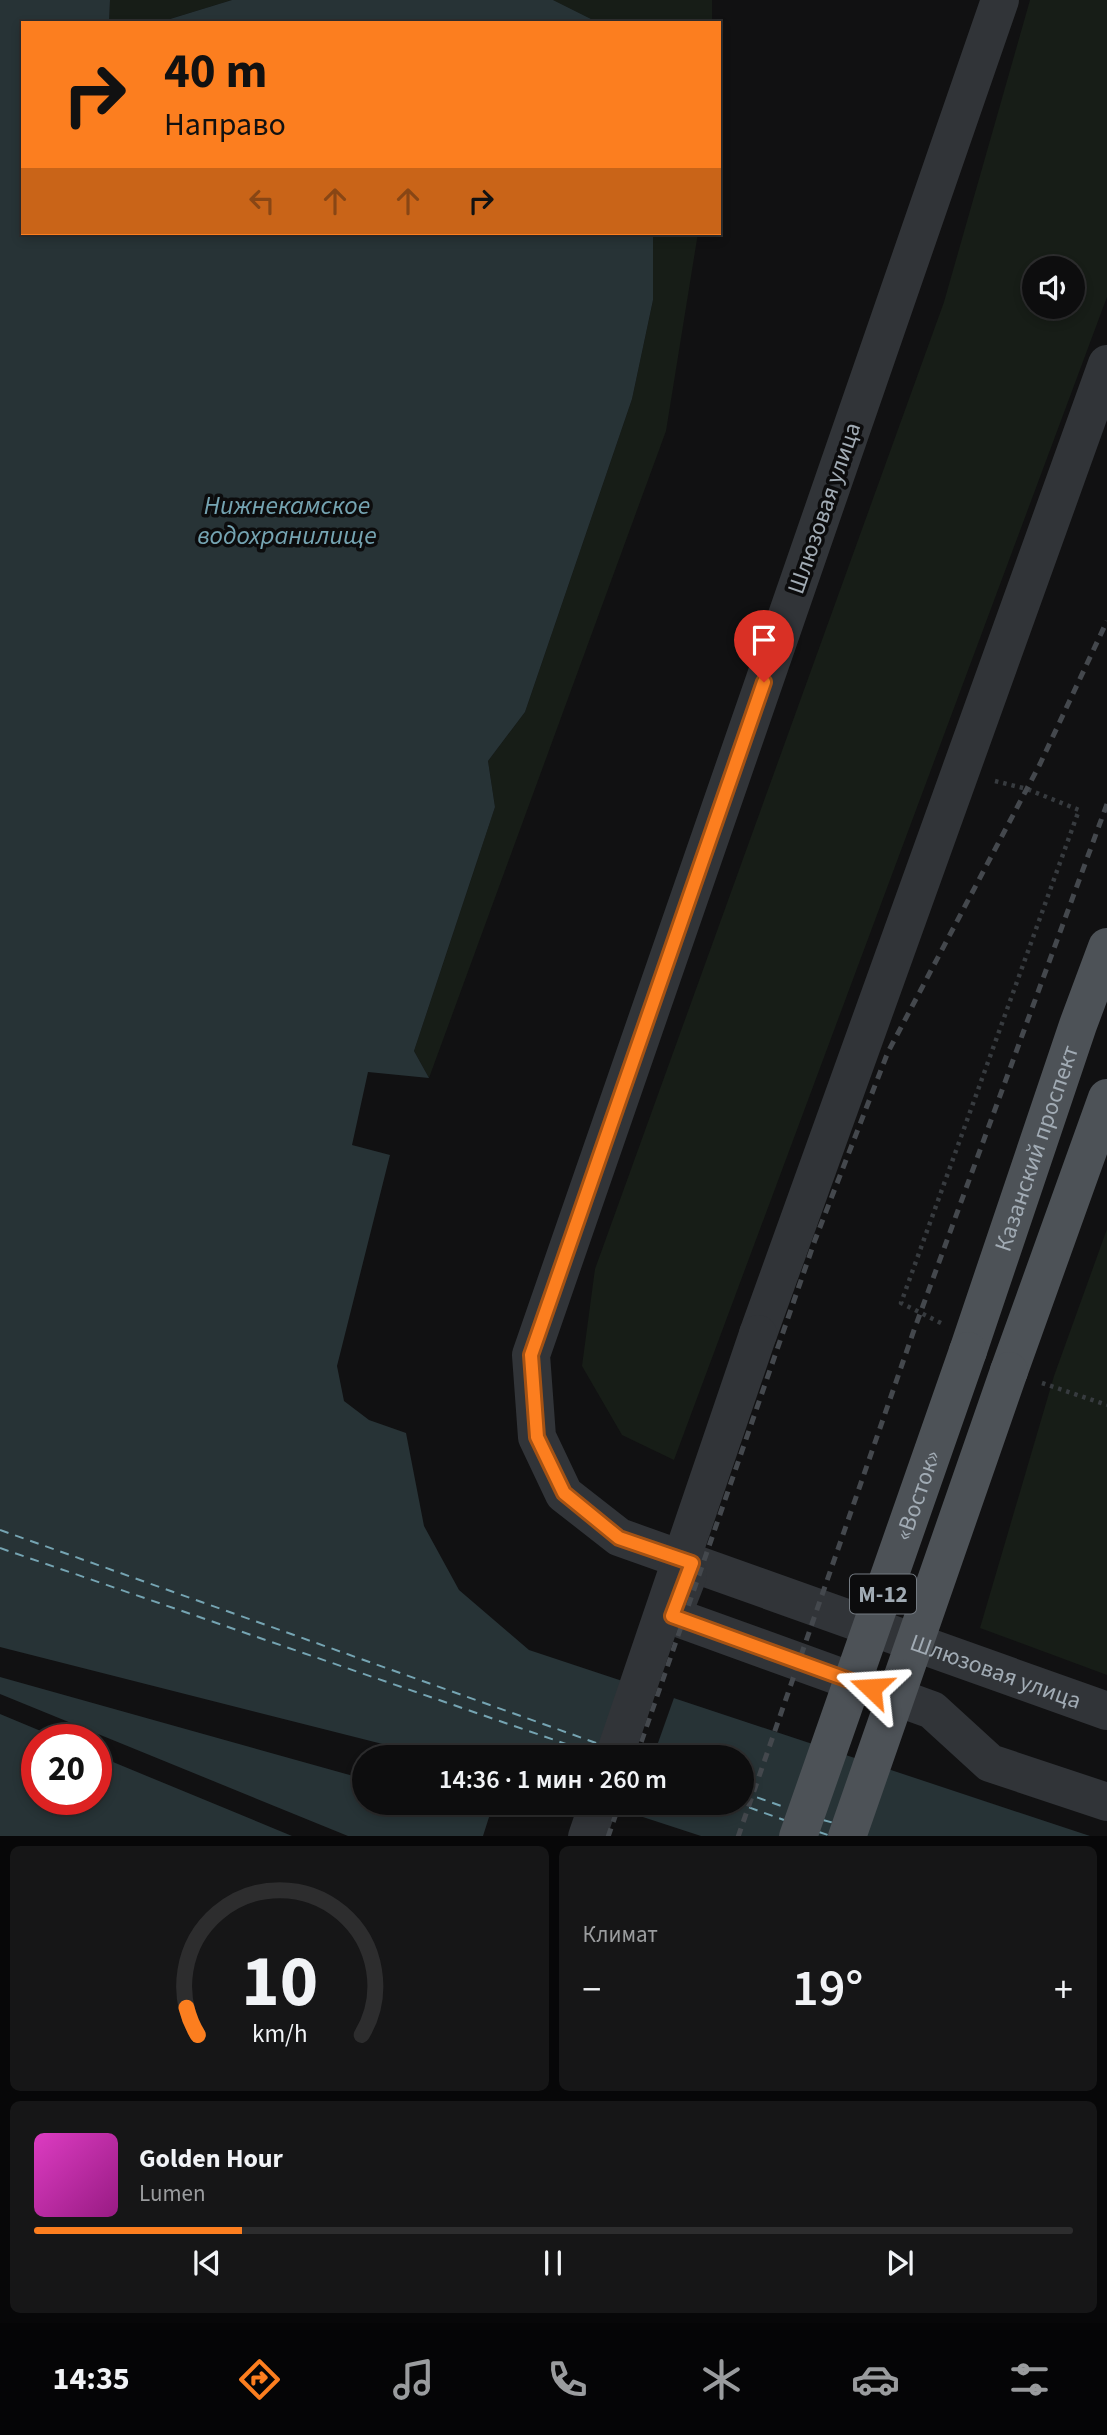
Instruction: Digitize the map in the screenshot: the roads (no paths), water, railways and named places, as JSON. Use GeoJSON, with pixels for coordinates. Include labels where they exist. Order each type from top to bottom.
{"type":"FeatureCollection","features":[{"type":"Feature","properties":{"kind":"main road","name":"Казанский проспект"},"geometry":{"type":"LineString","coordinates":[[970,1345],[1107,947]]}},
{"type":"Feature","properties":{"kind":"main road","name":"Казанский проспект"},"geometry":{"type":"LineString","coordinates":[[1023,1376],[1107,1098]]}},
{"type":"Feature","properties":{"kind":"main road","name":"«Восток»"},"geometry":{"type":"LineString","coordinates":[[798,1836],[970,1345]]}},
{"type":"Feature","properties":{"kind":"main road","name":"«Восток»"},"geometry":{"type":"LineString","coordinates":[[847,1836],[1023,1376]]}},
{"type":"Feature","properties":{"kind":"street","name":"Шлюзовая улица"},"geometry":{"type":"LineString","coordinates":[[1000,0],[531,1355],[537,1437],[564,1493],[619,1538],[1107,1712]]}},
{"type":"Feature","properties":{"kind":"street"},"geometry":{"type":"LineString","coordinates":[[618,1745],[758,1334],[1107,364]]}},
{"type":"Feature","properties":{"kind":"street"},"geometry":{"type":"LineString","coordinates":[[692,1563],[672,1616],[932,1710],[990,1763],[1107,1802]]}},
{"type":"Feature","properties":{"kind":"street"},"geometry":{"type":"LineString","coordinates":[[871,1688],[889,1676],[903,1639]]}},
{"type":"Feature","properties":{"kind":"street"},"geometry":{"type":"LineString","coordinates":[[587,1836],[594,1815]]}},
{"type":"Feature","properties":{"kind":"water","name":"Нижнекамское водохранилище"},"geometry":{"type":"Polygon","coordinates":[[[0,0],[110,0],[109,21],[21,21],[21,235],[653,235],[653,300],[632,399],[525,712],[488,761],[495,807],[414,1051],[429,1078],[368,1072],[352,1145],[390,1155],[337,1366],[344,1401],[369,1420],[406,1433],[424,1526],[459,1590],[529,1650],[1090,1836],[701,1836],[637,1815],[754,1815],[754,1745],[387,1745],[0,1647],[0,0]]]}},
{"type":"Feature","properties":{"kind":"water"},"geometry":{"type":"Polygon","coordinates":[[[232,0],[553,0],[595,21],[164,21],[232,0]]]}},
{"type":"Feature","properties":{"kind":"water"},"geometry":{"type":"Polygon","coordinates":[[[0,1677],[352,1776],[352,1815],[490,1815],[483,1836],[348,1836],[112,1740],[112,1724],[74,1724],[0,1694],[0,1677]]]}},
{"type":"Feature","properties":{"kind":"water"},"geometry":{"type":"Polygon","coordinates":[[[0,1714],[24,1724],[21,1724],[21,1815],[112,1815],[112,1762],[292,1836],[0,1836],[0,1714]]]}},
{"type":"Feature","properties":{"kind":"railway"},"geometry":{"type":"LineString","coordinates":[[640,1745],[815,1240],[888,1052],[1040,764],[1107,621]]}},
{"type":"Feature","properties":{"kind":"railway"},"geometry":{"type":"LineString","coordinates":[[738,1836],[913,1333],[1107,804]]}},
{"type":"Feature","properties":{"kind":"railway"},"geometry":{"type":"LineString","coordinates":[[608,1836],[616,1815]]}}]}
